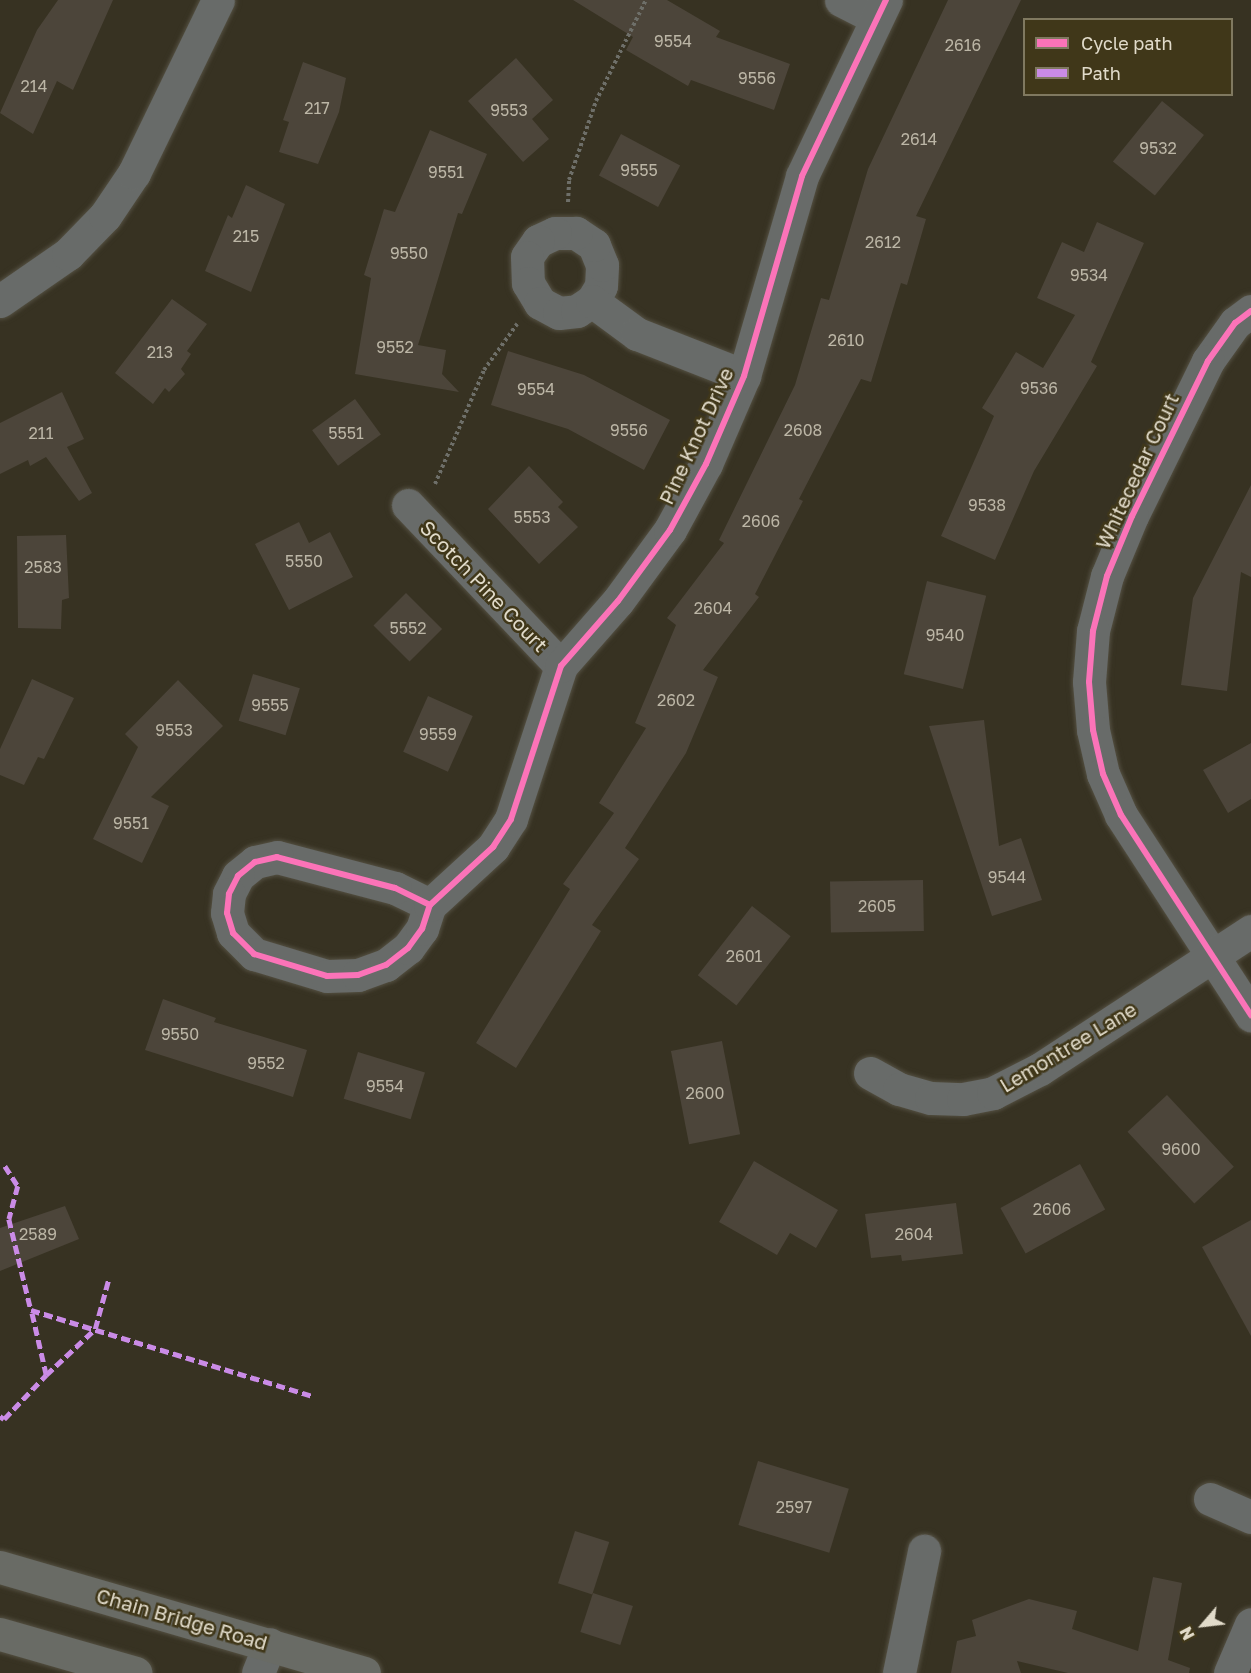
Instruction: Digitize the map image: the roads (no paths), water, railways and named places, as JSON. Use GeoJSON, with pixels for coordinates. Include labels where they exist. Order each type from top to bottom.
{"type":"FeatureCollection","features":[{"type":"Feature","properties":{"kind":"main road","name":"Chain Bridge Road"},"geometry":{"type":"LineString","coordinates":[[0,1567],[264,1658],[364,1673]]}},
{"type":"Feature","properties":{"kind":"main road"},"geometry":{"type":"LineString","coordinates":[[0,1634],[136,1673]]}},
{"type":"Feature","properties":{"kind":"street"},"geometry":{"type":"LineString","coordinates":[[0,301],[68,254],[105,216],[134,173],[218,0]]}},
{"type":"Feature","properties":{"kind":"street"},"geometry":{"type":"LineString","coordinates":[[841,0],[881,9]]}},
{"type":"Feature","properties":{"kind":"street","name":"Pine Knot Drive"},"geometry":{"type":"LineString","coordinates":[[430,905],[493,847],[511,819],[561,666],[618,602],[670,530],[706,464],[744,376],[802,176],[881,9]]}},
{"type":"Feature","properties":{"kind":"street"},"geometry":{"type":"LineString","coordinates":[[565,233],[576,233],[594,244],[602,265],[601,286],[592,301],[577,311],[559,313],[540,303],[528,283],[527,257],[538,242],[565,233]]}},
{"type":"Feature","properties":{"kind":"street"},"geometry":{"type":"LineString","coordinates":[[592,301],[637,333],[744,376]]}},
{"type":"Feature","properties":{"kind":"street","name":"Whitecedar Court"},"geometry":{"type":"LineString","coordinates":[[1251,311],[1235,323],[1208,361],[1132,516],[1107,576],[1093,631],[1089,682],[1101,763],[1121,815],[1251,1015]]}},
{"type":"Feature","properties":{"kind":"street","name":"Scotch Pine Court"},"geometry":{"type":"LineString","coordinates":[[414,512],[561,666]]}},
{"type":"Feature","properties":{"kind":"street"},"geometry":{"type":"LineString","coordinates":[[277,857],[395,888],[430,905],[422,929],[408,948],[386,965],[358,975],[327,976],[254,954],[233,933],[226,913],[229,894],[238,876],[255,862],[277,857]]}},
{"type":"Feature","properties":{"kind":"street","name":"Lemontree Lane"},"geometry":{"type":"LineString","coordinates":[[870,1073],[899,1089],[931,1098],[963,1099],[993,1093],[1040,1069],[1251,931]]}},
{"type":"Feature","properties":{"kind":"street"},"geometry":{"type":"LineString","coordinates":[[1210,1499],[1251,1517]]}},
{"type":"Feature","properties":{"kind":"street"},"geometry":{"type":"LineString","coordinates":[[899,1673],[924,1551]]}},
{"type":"Feature","properties":{"kind":"street"},"geometry":{"type":"LineString","coordinates":[[1230,1673],[1251,1624]]}}]}
